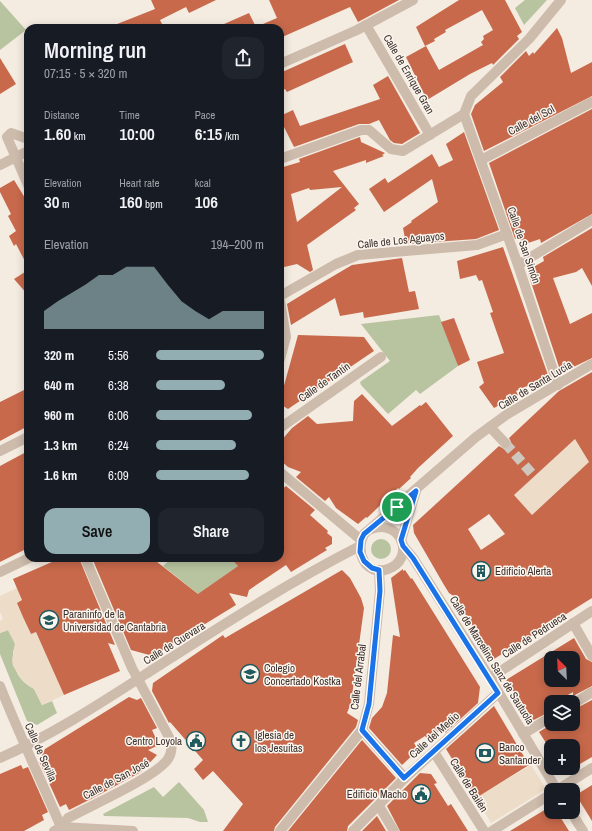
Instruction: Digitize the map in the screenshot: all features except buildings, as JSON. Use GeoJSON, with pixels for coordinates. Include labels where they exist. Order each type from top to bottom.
{"type":"FeatureCollection","features":[{"type":"Feature","properties":{"kind":"street"},"geometry":{"type":"LineString","coordinates":[[284,62],[366,25],[413,0]]}},
{"type":"Feature","properties":{"kind":"street"},"geometry":{"type":"LineString","coordinates":[[284,158],[361,130],[369,130],[391,149],[403,151],[464,114],[471,96],[529,39],[561,0]]}},
{"type":"Feature","properties":{"kind":"street","name":"Calle de Enrique Gran"},"geometry":{"type":"LineString","coordinates":[[366,25],[430,135]]}},
{"type":"Feature","properties":{"kind":"street","name":"Calle del Sol"},"geometry":{"type":"LineString","coordinates":[[481,160],[592,102]]}},
{"type":"Feature","properties":{"kind":"street","name":"Calle de San Simón"},"geometry":{"type":"LineString","coordinates":[[464,114],[518,265],[558,385]]}},
{"type":"Feature","properties":{"kind":"street"},"geometry":{"type":"LineString","coordinates":[[24,137],[15,133],[11,133],[7,137],[24,176]]}},
{"type":"Feature","properties":{"kind":"street"},"geometry":{"type":"LineString","coordinates":[[0,165],[24,153]]}},
{"type":"Feature","properties":{"kind":"street"},"geometry":{"type":"LineString","coordinates":[[518,265],[592,220]]}},
{"type":"Feature","properties":{"kind":"street","name":"Calle de Los Aguayos"},"geometry":{"type":"LineString","coordinates":[[284,294],[336,264],[358,255],[478,245],[507,234]]}},
{"type":"Feature","properties":{"kind":"street"},"geometry":{"type":"LineString","coordinates":[[284,325],[286,337],[284,344]]}},
{"type":"Feature","properties":{"kind":"street","name":"Calle de Tantín"},"geometry":{"type":"LineString","coordinates":[[284,425],[381,357]]}},
{"type":"Feature","properties":{"kind":"street","name":"Calle de Santa Lucía"},"geometry":{"type":"LineString","coordinates":[[371,529],[490,426],[592,364]]}},
{"type":"Feature","properties":{"kind":"street"},"geometry":{"type":"LineString","coordinates":[[490,426],[505,443]]}},
{"type":"Feature","properties":{"kind":"street"},"geometry":{"type":"LineString","coordinates":[[0,451],[24,439]]}},
{"type":"Feature","properties":{"kind":"street"},"geometry":{"type":"LineString","coordinates":[[284,476],[360,543],[364,561],[372,568],[379,570],[389,569],[397,563],[402,556],[402,543],[416,491]]}},
{"type":"Feature","properties":{"kind":"street"},"geometry":{"type":"LineString","coordinates":[[360,543],[371,529],[383,527],[392,529],[402,543]]}},
{"type":"Feature","properties":{"kind":"street","name":"Calle de Guevara"},"geometry":{"type":"LineString","coordinates":[[0,758],[26,747],[138,680],[234,619],[360,543]]}},
{"type":"Feature","properties":{"kind":"street","name":"Calle de Marcelino Sanz de Sautuola"},"geometry":{"type":"LineString","coordinates":[[402,543],[490,678],[553,783]]}},
{"type":"Feature","properties":{"kind":"street"},"geometry":{"type":"LineString","coordinates":[[0,572],[24,560]]}},
{"type":"Feature","properties":{"kind":"street","name":"Calle de San José"},"geometry":{"type":"LineString","coordinates":[[58,829],[68,818],[156,771],[169,758],[172,750],[171,741],[138,680],[87,562]]}},
{"type":"Feature","properties":{"kind":"street","name":"Calle del Arrabal"},"geometry":{"type":"LineString","coordinates":[[280,831],[362,730],[369,704],[380,591],[379,570]]}},
{"type":"Feature","properties":{"kind":"street","name":"Calle de Pedrueca"},"geometry":{"type":"LineString","coordinates":[[490,678],[592,612]]}},
{"type":"Feature","properties":{"kind":"street"},"geometry":{"type":"LineString","coordinates":[[573,623],[592,656]]}},
{"type":"Feature","properties":{"kind":"street","name":"Calle de Sevilla"},"geometry":{"type":"LineString","coordinates":[[0,686],[58,829]]}},
{"type":"Feature","properties":{"kind":"street"},"geometry":{"type":"LineString","coordinates":[[580,700],[592,692]]}},
{"type":"Feature","properties":{"kind":"street","name":"Calle del Medio"},"geometry":{"type":"LineString","coordinates":[[353,831],[379,806],[404,778],[498,693]]}},
{"type":"Feature","properties":{"kind":"street"},"geometry":{"type":"LineString","coordinates":[[523,734],[544,721]]}},
{"type":"Feature","properties":{"kind":"street"},"geometry":{"type":"LineString","coordinates":[[362,730],[404,778]]}},
{"type":"Feature","properties":{"kind":"street","name":"Calle de Bailén"},"geometry":{"type":"LineString","coordinates":[[434,752],[484,831]]}},
{"type":"Feature","properties":{"kind":"street"},"geometry":{"type":"LineString","coordinates":[[568,783],[592,768]]}},
{"type":"Feature","properties":{"kind":"street"},"geometry":{"type":"LineString","coordinates":[[492,831],[544,798]]}},
{"type":"Feature","properties":{"kind":"street"},"geometry":{"type":"LineString","coordinates":[[379,806],[394,831]]}},
{"type":"Feature","properties":{"kind":"street"},"geometry":{"type":"LineString","coordinates":[[575,819],[583,831]]}},
{"type":"Feature","properties":{"kind":"street"},"geometry":{"type":"LineString","coordinates":[[58,829],[133,831]]}},
{"type":"Feature","properties":{"kind":"green space"},"geometry":{"type":"Polygon","coordinates":[[[525,0],[547,0],[524,25],[515,8],[525,0]]]}},
{"type":"Feature","properties":{"kind":"green space"},"geometry":{"type":"Polygon","coordinates":[[[0,1],[24,28],[24,32],[0,50],[0,1]]]}},
{"type":"Feature","properties":{"kind":"green space"},"geometry":{"type":"Polygon","coordinates":[[[439,315],[458,366],[420,394],[416,390],[388,414],[361,385],[360,382],[390,361],[361,324],[439,315]]]}},
{"type":"Feature","properties":{"kind":"green space"},"geometry":{"type":"Polygon","coordinates":[[[381,539],[388,542],[391,549],[388,556],[381,559],[374,556],[371,549],[374,542],[381,539]]]}},
{"type":"Feature","properties":{"kind":"green space"},"geometry":{"type":"Polygon","coordinates":[[[168,562],[234,562],[238,566],[206,589],[221,612],[163,566],[168,562]]]}},
{"type":"Feature","properties":{"kind":"green space"},"geometry":{"type":"Polygon","coordinates":[[[8,630],[15,644],[13,659],[18,674],[24,682],[34,689],[42,705],[52,701],[57,713],[37,725],[27,721],[0,654],[0,633],[8,630]]]}},
{"type":"Feature","properties":{"kind":"green space"},"geometry":{"type":"Polygon","coordinates":[[[179,782],[204,810],[208,822],[200,822],[188,818],[104,816],[103,814],[154,787],[163,797],[179,782]]]}},
{"type":"Feature","properties":{"kind":"shaded area"},"geometry":{"type":"Polygon","coordinates":[[[575,439],[589,462],[532,515],[514,495],[575,439]]]}},
{"type":"Feature","properties":{"kind":"shaded area"},"geometry":{"type":"Polygon","coordinates":[[[17,588],[22,600],[17,603],[23,617],[31,634],[36,632],[64,695],[42,705],[34,689],[22,680],[13,666],[12,660],[15,644],[8,630],[0,633],[0,621],[3,619],[0,612],[0,596],[17,588]]]}},
{"type":"Feature","properties":{"kind":"shaded area"},"geometry":{"type":"Polygon","coordinates":[[[531,765],[544,786],[544,790],[491,823],[477,799],[478,796],[531,765]]]}},
{"type":"Feature","properties":{"kind":"tunnel"},"geometry":{"type":"LineString","coordinates":[[505,443],[534,476]]}},
{"type":"Feature","properties":{"kind":"place","name":"Edificio Alerta"},"geometry":{"type":"Point","coordinates":[481,571]}},
{"type":"Feature","properties":{"kind":"place","name":"Paraninfo de la Universidad de Cantabria"},"geometry":{"type":"Point","coordinates":[49,620]}},
{"type":"Feature","properties":{"kind":"place","name":"Colegio Concertado Kostka"},"geometry":{"type":"Point","coordinates":[250,674]}},
{"type":"Feature","properties":{"kind":"place","name":"Centro Loyola"},"geometry":{"type":"Point","coordinates":[196,741]}},
{"type":"Feature","properties":{"kind":"place","name":"Iglesia de los Jesuitas"},"geometry":{"type":"Point","coordinates":[241,741]}},
{"type":"Feature","properties":{"kind":"place","name":"Banco Santander"},"geometry":{"type":"Point","coordinates":[485,753]}},
{"type":"Feature","properties":{"kind":"place","name":"Edificio Macho"},"geometry":{"type":"Point","coordinates":[421,794]}},
{"type":"Feature","properties":{"kind":"route"},"geometry":{"type":"LineString","coordinates":[[416,491],[401,540],[403,546],[413,558],[490,678],[498,693],[404,778],[362,730],[369,704],[380,591],[379,570],[367,565],[360,552],[360,546],[364,534],[397,507],[416,491]]}}]}
